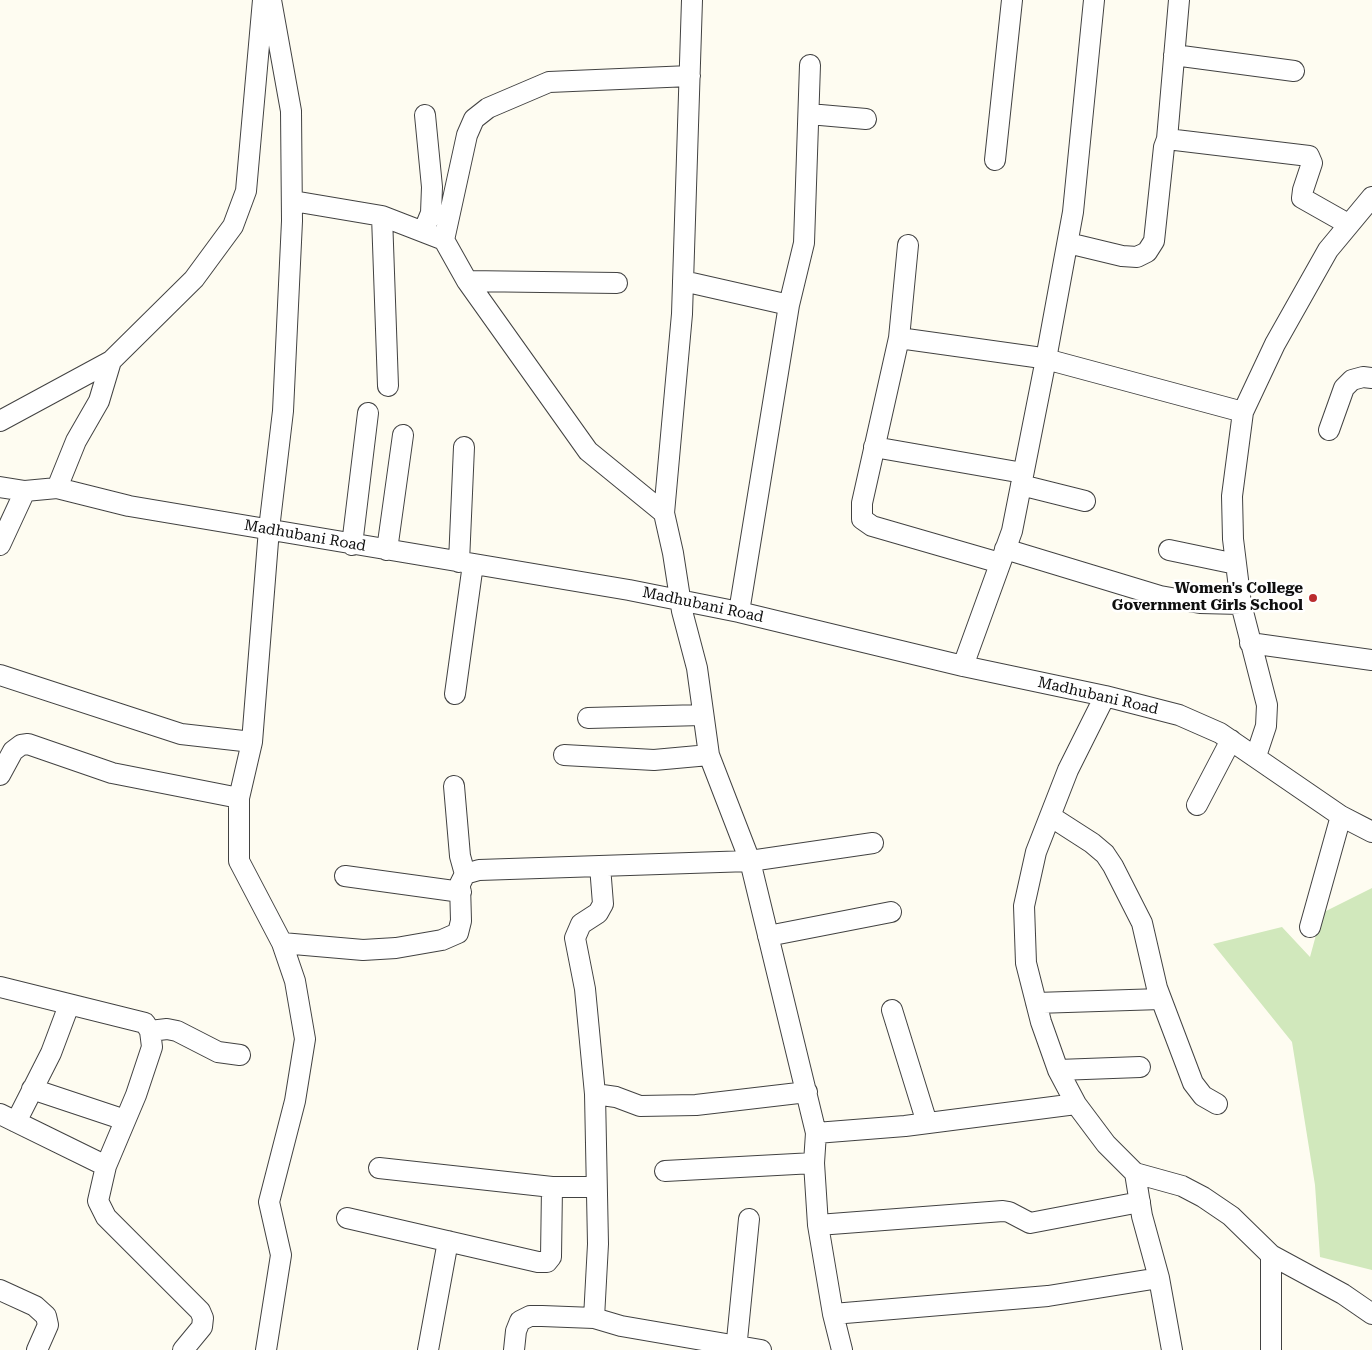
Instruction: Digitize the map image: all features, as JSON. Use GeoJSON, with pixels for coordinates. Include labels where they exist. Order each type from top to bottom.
{"type":"FeatureCollection","features":[{"type":"Feature","properties":{"kind":"street"},"geometry":{"type":"LineString","coordinates":[[0,421],[111,361],[194,279],[233,226],[246,191],[263,0]]}},
{"type":"Feature","properties":{"kind":"street"},"geometry":{"type":"LineString","coordinates":[[266,1350],[281,1255],[269,1202],[295,1101],[305,1039],[295,981],[282,943],[239,861],[239,798],[252,742],[269,529],[283,411],[293,201],[291,111],[271,0]]}},
{"type":"Feature","properties":{"kind":"street"},"geometry":{"type":"LineString","coordinates":[[692,0],[683,281],[664,513],[673,553],[680,600],[697,668],[709,755],[750,861],[816,1133],[814,1163],[818,1225],[833,1314],[842,1350]]}},
{"type":"Feature","properties":{"kind":"street"},"geometry":{"type":"LineString","coordinates":[[995,160],[1012,0]]}},
{"type":"Feature","properties":{"kind":"street"},"geometry":{"type":"LineString","coordinates":[[963,666],[1012,531],[1046,359],[1073,212],[1094,0]]}},
{"type":"Feature","properties":{"kind":"street"},"geometry":{"type":"LineString","coordinates":[[1068,243],[1122,256],[1137,257],[1147,252],[1154,241],[1164,148],[1167,139],[1179,0]]}},
{"type":"Feature","properties":{"kind":"street"},"geometry":{"type":"LineString","coordinates":[[1174,55],[1294,71]]}},
{"type":"Feature","properties":{"kind":"street"},"geometry":{"type":"LineString","coordinates":[[740,612],[789,305],[804,243],[810,65]]}},
{"type":"Feature","properties":{"kind":"street"},"geometry":{"type":"LineString","coordinates":[[444,240],[467,135],[474,120],[488,108],[549,82],[690,76]]}},
{"type":"Feature","properties":{"kind":"street"},"geometry":{"type":"LineString","coordinates":[[808,114],[866,119]]}},
{"type":"Feature","properties":{"kind":"street"},"geometry":{"type":"LineString","coordinates":[[424,230],[432,213],[432,188],[425,115]]}},
{"type":"Feature","properties":{"kind":"street"},"geometry":{"type":"LineString","coordinates":[[1167,139],[1309,156],[1312,163],[1302,190],[1302,198],[1348,224]]}},
{"type":"Feature","properties":{"kind":"street"},"geometry":{"type":"LineString","coordinates":[[1256,756],[1268,716],[1267,705],[1241,604],[1236,564],[1232,496],[1243,412],[1275,344],[1328,250],[1372,197]]}},
{"type":"Feature","properties":{"kind":"street"},"geometry":{"type":"LineString","coordinates":[[293,201],[382,216],[424,230],[444,240],[467,280],[588,451],[664,513]]}},
{"type":"Feature","properties":{"kind":"street"},"geometry":{"type":"LineString","coordinates":[[382,216],[388,386]]}},
{"type":"Feature","properties":{"kind":"street"},"geometry":{"type":"LineString","coordinates":[[908,245],[899,338],[861,512],[866,523],[1160,596],[1200,603],[1241,604]]}},
{"type":"Feature","properties":{"kind":"street"},"geometry":{"type":"LineString","coordinates":[[467,280],[617,283]]}},
{"type":"Feature","properties":{"kind":"street"},"geometry":{"type":"LineString","coordinates":[[683,281],[789,305]]}},
{"type":"Feature","properties":{"kind":"street"},"geometry":{"type":"LineString","coordinates":[[899,338],[1046,359],[1243,412]]}},
{"type":"Feature","properties":{"kind":"street"},"geometry":{"type":"LineString","coordinates":[[57,488],[76,441],[99,401],[111,361]]}},
{"type":"Feature","properties":{"kind":"street"},"geometry":{"type":"LineString","coordinates":[[1329,430],[1344,388],[1352,380],[1363,377],[1372,378]]}},
{"type":"Feature","properties":{"kind":"street"},"geometry":{"type":"LineString","coordinates":[[352,544],[368,413]]}},
{"type":"Feature","properties":{"kind":"street"},"geometry":{"type":"LineString","coordinates":[[387,550],[403,435]]}},
{"type":"Feature","properties":{"kind":"street"},"geometry":{"type":"LineString","coordinates":[[455,694],[466,563],[464,447]]}},
{"type":"Feature","properties":{"kind":"street"},"geometry":{"type":"LineString","coordinates":[[874,448],[1022,479],[1085,501]]}},
{"type":"Feature","properties":{"kind":"street","name":"Madhubani Road"},"geometry":{"type":"LineString","coordinates":[[0,487],[25,490],[57,488],[129,506],[680,600],[740,612],[963,666],[1105,696],[1179,715],[1231,740],[1341,816],[1372,832]]}},
{"type":"Feature","properties":{"kind":"street"},"geometry":{"type":"LineString","coordinates":[[0,545],[25,490]]}},
{"type":"Feature","properties":{"kind":"street"},"geometry":{"type":"LineString","coordinates":[[1168,550],[1236,564]]}},
{"type":"Feature","properties":{"kind":"street"},"geometry":{"type":"LineString","coordinates":[[1250,643],[1372,660]]}},
{"type":"Feature","properties":{"kind":"street"},"geometry":{"type":"LineString","coordinates":[[0,675],[181,734],[252,742]]}},
{"type":"Feature","properties":{"kind":"street"},"geometry":{"type":"LineString","coordinates":[[1105,696],[1068,770],[1036,852],[1024,906],[1026,963],[1036,1004],[1058,1070],[1076,1104],[1106,1144],[1135,1173],[1182,1186],[1203,1198],[1231,1216],[1272,1255],[1343,1294],[1372,1314]]}},
{"type":"Feature","properties":{"kind":"street"},"geometry":{"type":"LineString","coordinates":[[588,718],[702,715]]}},
{"type":"Feature","properties":{"kind":"street"},"geometry":{"type":"LineString","coordinates":[[1197,805],[1231,740]]}},
{"type":"Feature","properties":{"kind":"street"},"geometry":{"type":"LineString","coordinates":[[0,775],[13,751],[21,744],[28,744],[112,773],[239,798]]}},
{"type":"Feature","properties":{"kind":"street"},"geometry":{"type":"LineString","coordinates":[[564,755],[654,760],[709,755]]}},
{"type":"Feature","properties":{"kind":"street"},"geometry":{"type":"LineString","coordinates":[[282,943],[363,950],[396,948],[442,940],[458,933],[461,921],[463,883],[454,786]]}},
{"type":"Feature","properties":{"kind":"street"},"geometry":{"type":"LineString","coordinates":[[1050,816],[1092,843],[1105,854],[1113,866],[1142,923],[1153,975],[1193,1082],[1203,1096],[1217,1104]]}},
{"type":"Feature","properties":{"kind":"street"},"geometry":{"type":"LineString","coordinates":[[1310,927],[1341,816]]}},
{"type":"Feature","properties":{"kind":"street"},"geometry":{"type":"LineString","coordinates":[[345,876],[463,883],[479,870],[750,861],[873,843]]}},
{"type":"Feature","properties":{"kind":"street"},"geometry":{"type":"LineString","coordinates":[[594,1318],[598,1244],[595,1187],[595,1094],[585,989],[575,938],[581,924],[598,913],[603,904],[600,866]]}},
{"type":"Feature","properties":{"kind":"street"},"geometry":{"type":"LineString","coordinates":[[768,936],[891,912]]}},
{"type":"Feature","properties":{"kind":"street"},"geometry":{"type":"LineString","coordinates":[[0,987],[145,1023],[150,1031],[152,1047],[106,1166],[98,1201],[106,1217],[200,1311],[203,1318],[202,1327],[184,1350]]}},
{"type":"Feature","properties":{"kind":"street"},"geometry":{"type":"LineString","coordinates":[[1036,1004],[1161,998]]}},
{"type":"Feature","properties":{"kind":"street"},"geometry":{"type":"LineString","coordinates":[[69,1005],[50,1053],[32,1090],[8,1118],[106,1166]]}},
{"type":"Feature","properties":{"kind":"street"},"geometry":{"type":"LineString","coordinates":[[892,1010],[927,1123]]}},
{"type":"Feature","properties":{"kind":"street"},"geometry":{"type":"LineString","coordinates":[[150,1031],[167,1029],[177,1031],[218,1052],[240,1055]]}},
{"type":"Feature","properties":{"kind":"street"},"geometry":{"type":"LineString","coordinates":[[1058,1070],[1140,1068]]}},
{"type":"Feature","properties":{"kind":"street"},"geometry":{"type":"LineString","coordinates":[[32,1090],[125,1120]]}},
{"type":"Feature","properties":{"kind":"street"},"geometry":{"type":"LineString","coordinates":[[595,1094],[616,1097],[640,1106],[696,1105],[807,1092]]}},
{"type":"Feature","properties":{"kind":"street"},"geometry":{"type":"LineString","coordinates":[[816,1133],[927,1123],[1076,1104]]}},
{"type":"Feature","properties":{"kind":"street"},"geometry":{"type":"LineString","coordinates":[[665,1171],[814,1163]]}},
{"type":"Feature","properties":{"kind":"street"},"geometry":{"type":"LineString","coordinates":[[379,1168],[552,1187],[595,1187]]}},
{"type":"Feature","properties":{"kind":"street"},"geometry":{"type":"LineString","coordinates":[[1135,1173],[1140,1202],[1159,1278],[1172,1350]]}},
{"type":"Feature","properties":{"kind":"street"},"geometry":{"type":"LineString","coordinates":[[347,1218],[547,1262],[551,1257],[552,1187]]}},
{"type":"Feature","properties":{"kind":"street"},"geometry":{"type":"LineString","coordinates":[[818,1225],[1003,1211],[1009,1212],[1030,1223],[1140,1202]]}},
{"type":"Feature","properties":{"kind":"street"},"geometry":{"type":"LineString","coordinates":[[736,1349],[749,1219]]}},
{"type":"Feature","properties":{"kind":"street"},"geometry":{"type":"LineString","coordinates":[[428,1350],[448,1241]]}},
{"type":"Feature","properties":{"kind":"street"},"geometry":{"type":"LineString","coordinates":[[1271,1350],[1272,1255]]}},
{"type":"Feature","properties":{"kind":"street"},"geometry":{"type":"LineString","coordinates":[[833,1314],[1048,1296],[1159,1278]]}},
{"type":"Feature","properties":{"kind":"street"},"geometry":{"type":"LineString","coordinates":[[0,1290],[36,1306],[46,1316],[48,1326],[37,1350]]}},
{"type":"Feature","properties":{"kind":"street"},"geometry":{"type":"LineString","coordinates":[[514,1350],[516,1331],[520,1321],[530,1316],[594,1318],[621,1326],[736,1349],[761,1350]]}},
{"type":"Feature","properties":{"kind":"green space"},"geometry":{"type":"Polygon","coordinates":[[[1372,888],[1372,1270],[1320,1257],[1315,1185],[1292,1042],[1213,944],[1282,927],[1310,957],[1322,913],[1372,888]]]}},
{"type":"Feature","properties":{"kind":"place","name":"Women's College Government Girls School"},"geometry":{"type":"Point","coordinates":[1313,598]}}]}
